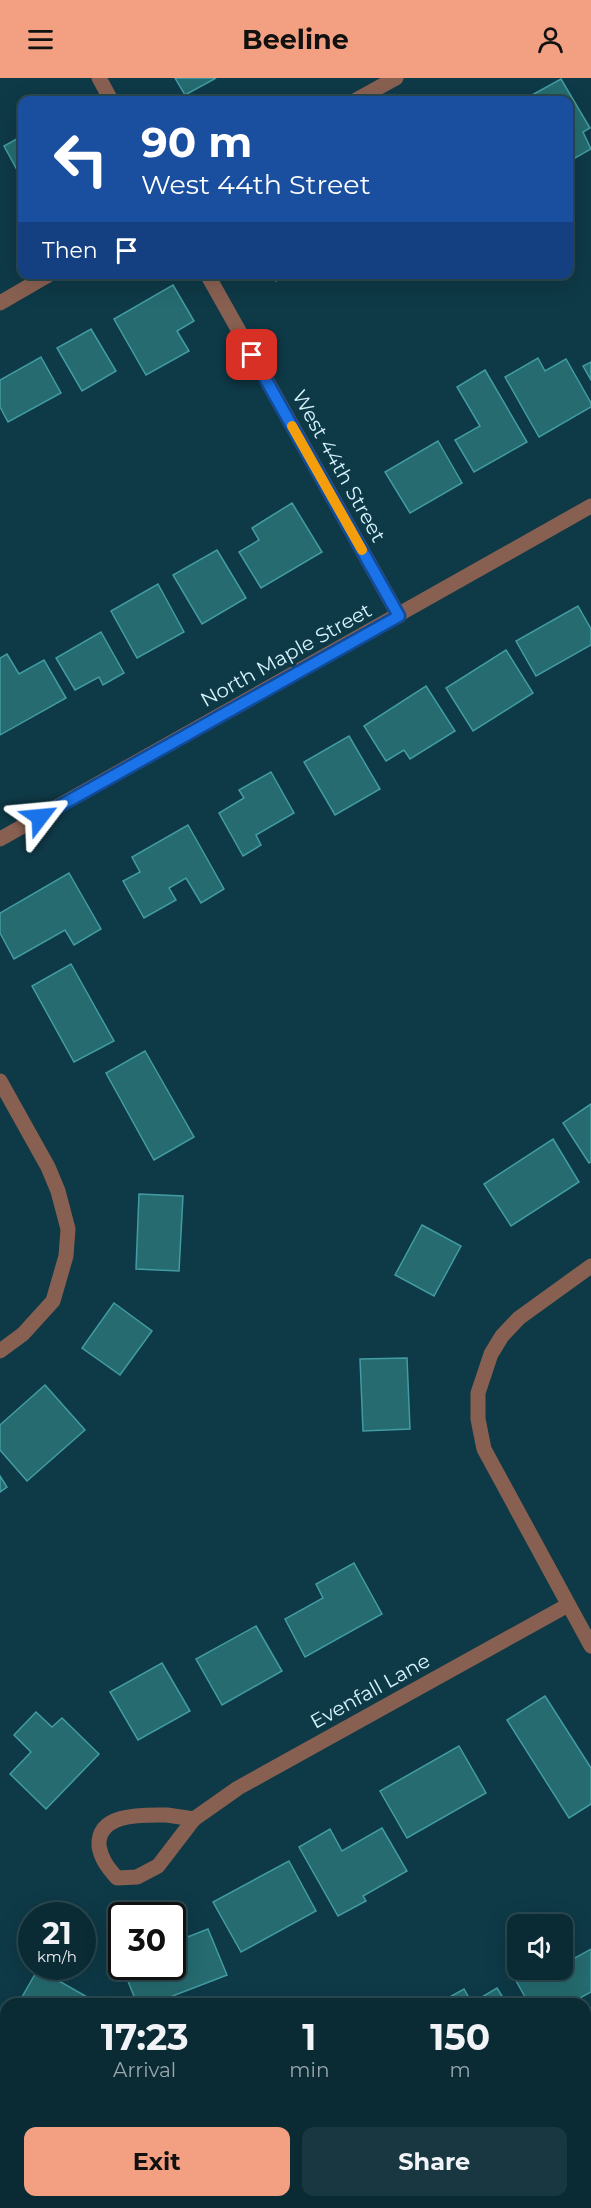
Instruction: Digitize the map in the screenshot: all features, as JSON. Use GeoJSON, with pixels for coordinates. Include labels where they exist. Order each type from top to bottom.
{"type":"FeatureCollection","features":[{"type":"Feature","properties":{"kind":"street"},"geometry":{"type":"LineString","coordinates":[[99,78],[109,96]]}},
{"type":"Feature","properties":{"kind":"street"},"geometry":{"type":"LineString","coordinates":[[363,96],[396,78]]}},
{"type":"Feature","properties":{"kind":"street"},"geometry":{"type":"LineString","coordinates":[[0,303],[41,279]]}},
{"type":"Feature","properties":{"kind":"street","name":"West 44th Street"},"geometry":{"type":"LineString","coordinates":[[210,279],[399,616]]}},
{"type":"Feature","properties":{"kind":"street","name":"North Maple Street"},"geometry":{"type":"LineString","coordinates":[[0,839],[591,506]]}},
{"type":"Feature","properties":{"kind":"street"},"geometry":{"type":"LineString","coordinates":[[0,1081],[48,1167],[58,1191],[68,1229],[66,1256],[53,1301],[22,1334],[0,1351]]}},
{"type":"Feature","properties":{"kind":"street"},"geometry":{"type":"LineString","coordinates":[[591,1266],[519,1318],[502,1336],[491,1354],[478,1393],[478,1419],[484,1449],[591,1646]]}},
{"type":"Feature","properties":{"kind":"street","name":"Evenfall Lane"},"geometry":{"type":"LineString","coordinates":[[194,1819],[147,1815],[115,1821],[107,1825],[101,1833],[99,1844],[101,1857],[107,1868],[117,1878],[137,1877],[158,1866],[194,1819],[238,1788],[568,1605]]}},
{"type":"Feature","properties":{"kind":"building"},"geometry":{"type":"Polygon","coordinates":[[[175,78],[216,78],[185,95],[175,78]]]}},
{"type":"Feature","properties":{"kind":"building"},"geometry":{"type":"Polygon","coordinates":[[[561,79],[571,96],[530,96],[561,79]]]}},
{"type":"Feature","properties":{"kind":"building"},"geometry":{"type":"Polygon","coordinates":[[[573,99],[590,128],[583,132],[591,149],[573,159],[573,99]]]}},
{"type":"Feature","properties":{"kind":"building"},"geometry":{"type":"Polygon","coordinates":[[[18,138],[18,172],[4,146],[18,138]]]}},
{"type":"Feature","properties":{"kind":"building"},"geometry":{"type":"Polygon","coordinates":[[[173,285],[194,321],[177,331],[189,351],[146,375],[114,319],[173,285]]]}},
{"type":"Feature","properties":{"kind":"building"},"geometry":{"type":"Polygon","coordinates":[[[91,329],[116,371],[82,391],[57,348],[91,329]]]}},
{"type":"Feature","properties":{"kind":"building"},"geometry":{"type":"Polygon","coordinates":[[[41,357],[61,393],[8,422],[0,407],[0,380],[41,357]]]}},
{"type":"Feature","properties":{"kind":"building"},"geometry":{"type":"Polygon","coordinates":[[[538,358],[545,371],[566,359],[591,403],[591,407],[539,437],[505,377],[538,358]]]}},
{"type":"Feature","properties":{"kind":"building"},"geometry":{"type":"Polygon","coordinates":[[[591,362],[591,380],[583,366],[591,362]]]}},
{"type":"Feature","properties":{"kind":"building"},"geometry":{"type":"Polygon","coordinates":[[[485,370],[527,442],[474,472],[455,440],[480,426],[457,387],[485,370]]]}},
{"type":"Feature","properties":{"kind":"building"},"geometry":{"type":"Polygon","coordinates":[[[438,441],[462,483],[410,513],[385,472],[438,441]]]}},
{"type":"Feature","properties":{"kind":"building"},"geometry":{"type":"Polygon","coordinates":[[[292,503],[322,552],[261,588],[239,552],[259,540],[252,528],[292,503]]]}},
{"type":"Feature","properties":{"kind":"building"},"geometry":{"type":"Polygon","coordinates":[[[217,550],[246,598],[202,624],[173,575],[217,550]]]}},
{"type":"Feature","properties":{"kind":"building"},"geometry":{"type":"Polygon","coordinates":[[[158,584],[184,632],[137,658],[111,611],[158,584]]]}},
{"type":"Feature","properties":{"kind":"building"},"geometry":{"type":"Polygon","coordinates":[[[578,606],[591,629],[591,645],[536,676],[516,641],[578,606]]]}},
{"type":"Feature","properties":{"kind":"building"},"geometry":{"type":"Polygon","coordinates":[[[101,632],[124,673],[103,685],[99,677],[75,690],[56,658],[101,632]]]}},
{"type":"Feature","properties":{"kind":"building"},"geometry":{"type":"Polygon","coordinates":[[[506,650],[533,693],[473,731],[446,688],[506,650]]]}},
{"type":"Feature","properties":{"kind":"building"},"geometry":{"type":"Polygon","coordinates":[[[7,654],[19,674],[44,660],[66,698],[0,735],[0,658],[7,654]]]}},
{"type":"Feature","properties":{"kind":"building"},"geometry":{"type":"Polygon","coordinates":[[[426,686],[455,731],[410,759],[404,750],[386,761],[364,726],[426,686]]]}},
{"type":"Feature","properties":{"kind":"building"},"geometry":{"type":"Polygon","coordinates":[[[349,736],[380,789],[335,815],[304,762],[349,736]]]}},
{"type":"Feature","properties":{"kind":"building"},"geometry":{"type":"Polygon","coordinates":[[[271,772],[294,813],[256,835],[261,845],[243,856],[219,813],[244,798],[239,790],[271,772]]]}},
{"type":"Feature","properties":{"kind":"building"},"geometry":{"type":"Polygon","coordinates":[[[188,825],[224,889],[201,903],[186,878],[169,888],[176,900],[144,918],[123,881],[140,872],[132,857],[188,825]]]}},
{"type":"Feature","properties":{"kind":"building"},"geometry":{"type":"Polygon","coordinates":[[[69,873],[101,929],[74,945],[65,930],[14,959],[0,933],[0,913],[69,873]]]}},
{"type":"Feature","properties":{"kind":"building"},"geometry":{"type":"Polygon","coordinates":[[[71,964],[114,1041],[74,1062],[32,986],[71,964]]]}},
{"type":"Feature","properties":{"kind":"building"},"geometry":{"type":"Polygon","coordinates":[[[145,1051],[194,1137],[154,1160],[106,1073],[145,1051]]]}},
{"type":"Feature","properties":{"kind":"building"},"geometry":{"type":"Polygon","coordinates":[[[591,1104],[591,1162],[589,1163],[563,1123],[591,1104]]]}},
{"type":"Feature","properties":{"kind":"building"},"geometry":{"type":"Polygon","coordinates":[[[553,1139],[579,1182],[511,1226],[484,1184],[553,1139]]]}},
{"type":"Feature","properties":{"kind":"building"},"geometry":{"type":"Polygon","coordinates":[[[139,1194],[183,1196],[179,1271],[136,1269],[139,1194]]]}},
{"type":"Feature","properties":{"kind":"building"},"geometry":{"type":"Polygon","coordinates":[[[422,1225],[461,1246],[434,1296],[395,1275],[422,1225]]]}},
{"type":"Feature","properties":{"kind":"building"},"geometry":{"type":"Polygon","coordinates":[[[114,1303],[152,1331],[120,1375],[82,1348],[114,1303]]]}},
{"type":"Feature","properties":{"kind":"building"},"geometry":{"type":"Polygon","coordinates":[[[407,1358],[410,1429],[363,1431],[360,1359],[407,1358]]]}},
{"type":"Feature","properties":{"kind":"building"},"geometry":{"type":"Polygon","coordinates":[[[45,1385],[85,1430],[27,1481],[0,1450],[0,1425],[45,1385]]]}},
{"type":"Feature","properties":{"kind":"building"},"geometry":{"type":"Polygon","coordinates":[[[0,1476],[7,1487],[0,1492],[0,1476]]]}},
{"type":"Feature","properties":{"kind":"building"},"geometry":{"type":"Polygon","coordinates":[[[354,1563],[382,1614],[305,1657],[285,1619],[323,1598],[316,1584],[354,1563]]]}},
{"type":"Feature","properties":{"kind":"building"},"geometry":{"type":"Polygon","coordinates":[[[256,1626],[282,1671],[222,1705],[196,1659],[256,1626]]]}},
{"type":"Feature","properties":{"kind":"building"},"geometry":{"type":"Polygon","coordinates":[[[162,1663],[190,1711],[138,1740],[110,1692],[162,1663]]]}},
{"type":"Feature","properties":{"kind":"building"},"geometry":{"type":"Polygon","coordinates":[[[545,1696],[591,1768],[591,1804],[569,1818],[507,1720],[545,1696]]]}},
{"type":"Feature","properties":{"kind":"building"},"geometry":{"type":"Polygon","coordinates":[[[36,1712],[52,1727],[62,1718],[99,1754],[46,1809],[10,1774],[31,1752],[14,1735],[36,1712]]]}},
{"type":"Feature","properties":{"kind":"building"},"geometry":{"type":"Polygon","coordinates":[[[459,1746],[486,1793],[407,1838],[380,1791],[459,1746]]]}},
{"type":"Feature","properties":{"kind":"building"},"geometry":{"type":"Polygon","coordinates":[[[382,1828],[407,1871],[363,1896],[366,1901],[338,1916],[299,1847],[330,1829],[342,1851],[382,1828]]]}},
{"type":"Feature","properties":{"kind":"building"},"geometry":{"type":"Polygon","coordinates":[[[289,1861],[316,1911],[241,1952],[213,1902],[289,1861]]]}},
{"type":"Feature","properties":{"kind":"building"},"geometry":{"type":"Polygon","coordinates":[[[208,1929],[227,1975],[168,1998],[135,1998],[128,1980],[186,1980],[186,1938],[208,1929]]]}},
{"type":"Feature","properties":{"kind":"building"},"geometry":{"type":"Polygon","coordinates":[[[591,1949],[591,1992],[580,1998],[526,1998],[516,1980],[573,1980],[573,1959],[591,1949]]]}},
{"type":"Feature","properties":{"kind":"building"},"geometry":{"type":"Polygon","coordinates":[[[32,1980],[57,1980],[89,1998],[21,1998],[32,1980]]]}},
{"type":"Feature","properties":{"kind":"building"},"geometry":{"type":"Polygon","coordinates":[[[497,1988],[503,1998],[480,1998],[497,1988]]]}},
{"type":"Feature","properties":{"kind":"building"},"geometry":{"type":"Polygon","coordinates":[[[464,1989],[469,1998],[448,1998],[464,1989]]]}},
{"type":"Feature","properties":{"kind":"slow traffic"},"geometry":{"type":"LineString","coordinates":[[292,426],[362,550]]}},
{"type":"Feature","properties":{"kind":"route"},"geometry":{"type":"LineString","coordinates":[[40,817],[399,616],[252,355]]}}]}
